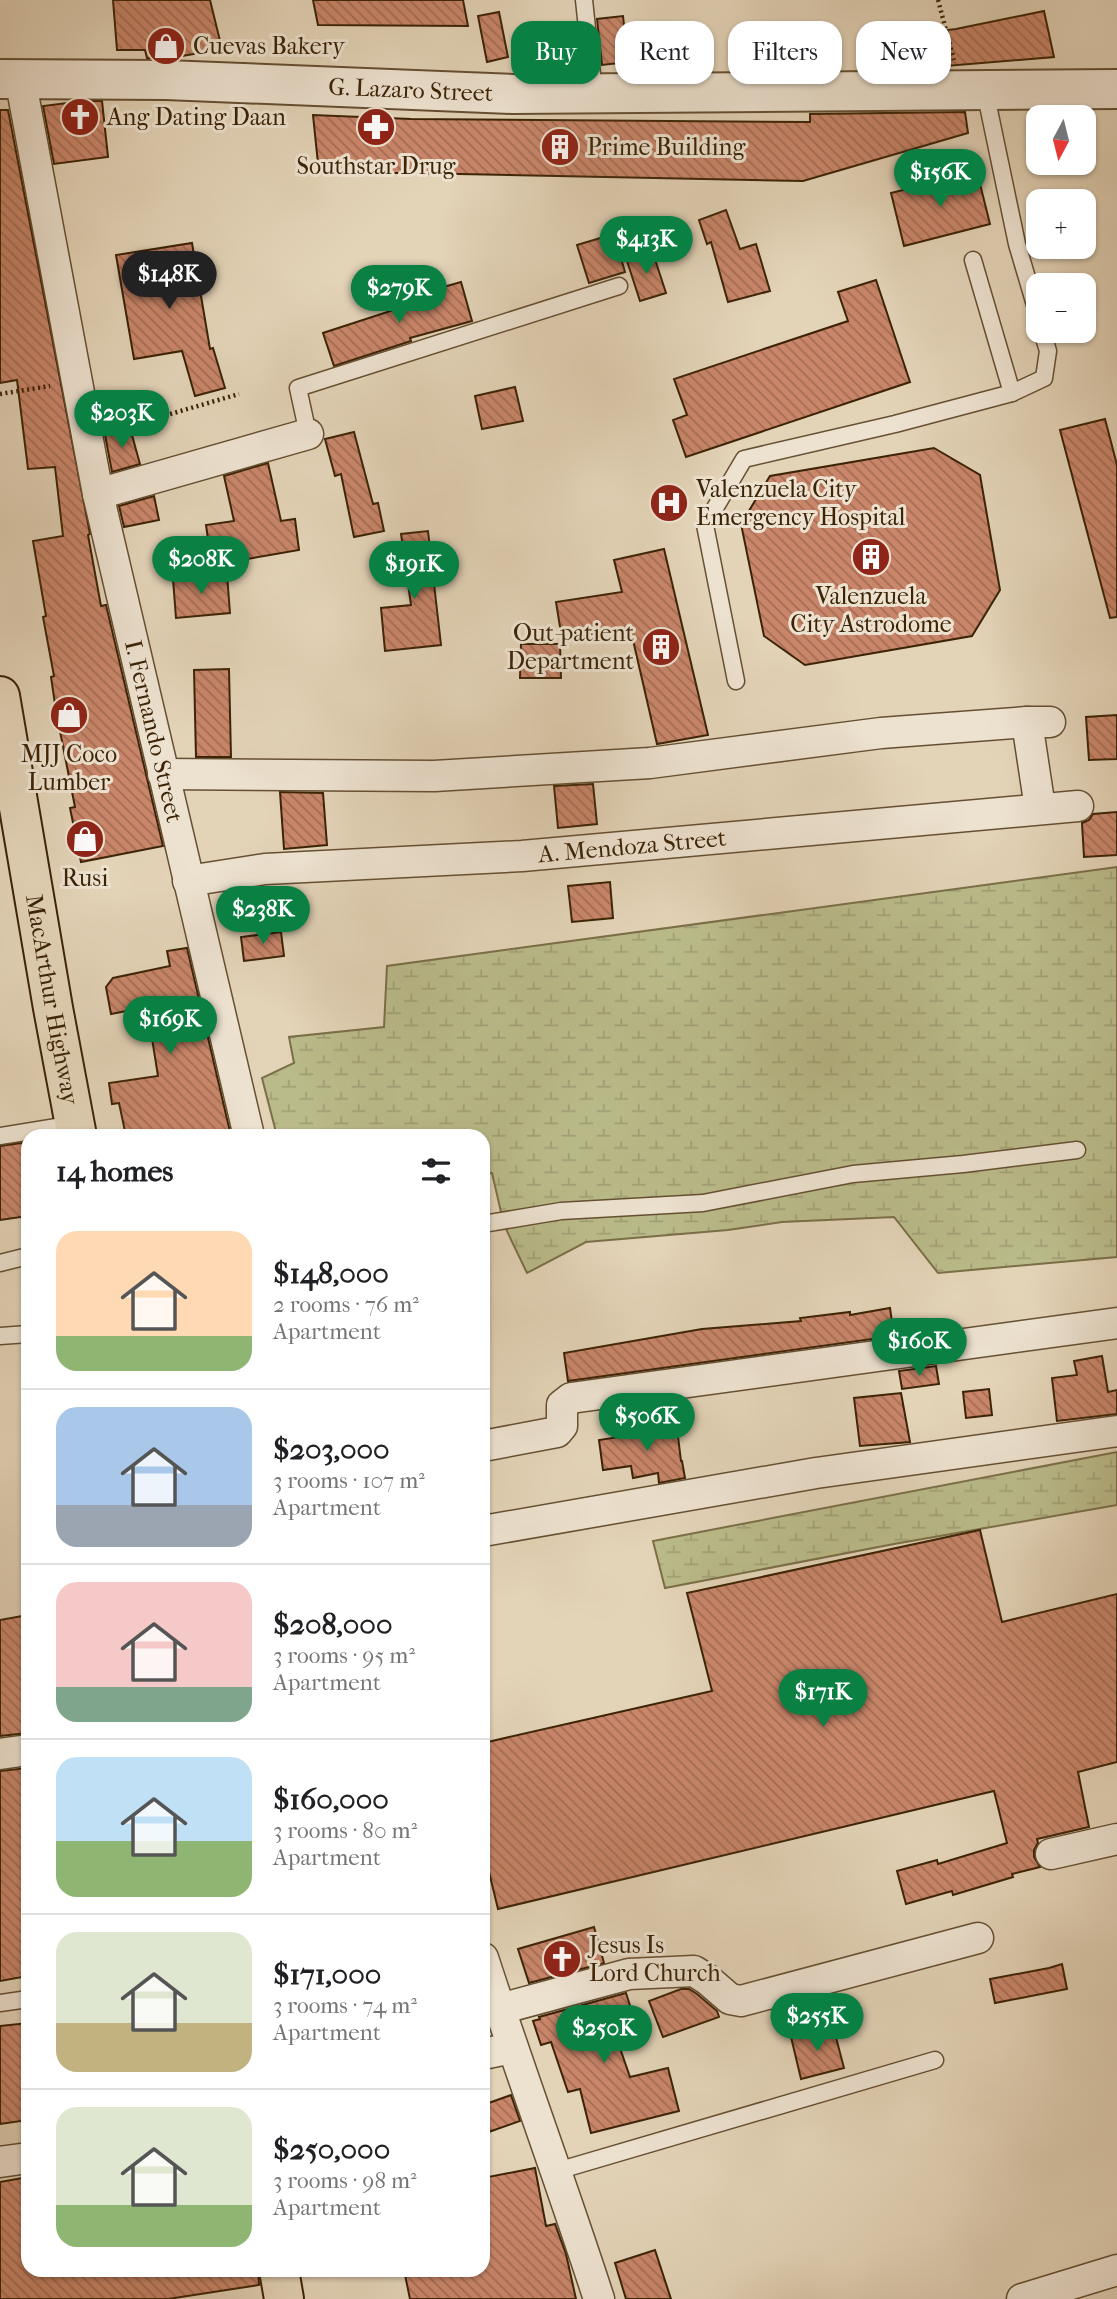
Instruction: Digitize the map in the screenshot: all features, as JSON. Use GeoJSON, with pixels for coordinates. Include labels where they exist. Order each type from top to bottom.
{"type":"FeatureCollection","features":[{"type":"Feature","properties":{"kind":"highway","name":"MacArthur Highway"},"geometry":{"type":"LineString","coordinates":[[0,696],[76,1129]]}},
{"type":"Feature","properties":{"kind":"highway"},"geometry":{"type":"LineString","coordinates":[[280,2277],[284,2299]]}},
{"type":"Feature","properties":{"kind":"street","name":"G. Lazaro Street"},"geometry":{"type":"LineString","coordinates":[[10,78],[166,80],[513,94],[1117,89]]}},
{"type":"Feature","properties":{"kind":"street","name":"I. Fernando Street"},"geometry":{"type":"LineString","coordinates":[[10,78],[97,494],[247,1129]]}},
{"type":"Feature","properties":{"kind":"street"},"geometry":{"type":"LineString","coordinates":[[97,494],[308,434]]}},
{"type":"Feature","properties":{"kind":"street"},"geometry":{"type":"LineString","coordinates":[[163,774],[447,775],[650,763],[881,733],[1038,722],[1040,808]]}},
{"type":"Feature","properties":{"kind":"street","name":"A. Mendoza Street"},"geometry":{"type":"LineString","coordinates":[[188,881],[265,869],[522,856],[1078,806]]}},
{"type":"Feature","properties":{"kind":"street"},"geometry":{"type":"LineString","coordinates":[[490,1445],[557,1432],[562,1426],[562,1405],[571,1398],[1117,1323]]}},
{"type":"Feature","properties":{"kind":"street"},"geometry":{"type":"LineString","coordinates":[[490,1530],[816,1473],[1117,1431]]}},
{"type":"Feature","properties":{"kind":"street"},"geometry":{"type":"LineString","coordinates":[[0,1754],[21,1751]]}},
{"type":"Feature","properties":{"kind":"street"},"geometry":{"type":"LineString","coordinates":[[1051,1854],[1117,1839]]}},
{"type":"Feature","properties":{"kind":"street"},"geometry":{"type":"LineString","coordinates":[[500,2010],[629,1974],[694,1971],[730,1999],[741,2001],[978,1938]]}},
{"type":"Feature","properties":{"kind":"street"},"geometry":{"type":"LineString","coordinates":[[490,1979],[599,2299]]}},
{"type":"Feature","properties":{"kind":"street"},"geometry":{"type":"LineString","coordinates":[[490,2053],[512,2048]]}},
{"type":"Feature","properties":{"kind":"street"},"geometry":{"type":"LineString","coordinates":[[0,2162],[21,2159]]}},
{"type":"Feature","properties":{"kind":"street"},"geometry":{"type":"LineString","coordinates":[[1022,2299],[1116,2274]]}},
{"type":"Feature","properties":{"kind":"lane"},"geometry":{"type":"LineString","coordinates":[[584,0],[594,93]]}},
{"type":"Feature","properties":{"kind":"lane"},"geometry":{"type":"LineString","coordinates":[[974,91],[1026,274]]}},
{"type":"Feature","properties":{"kind":"lane"},"geometry":{"type":"LineString","coordinates":[[973,260],[1012,393]]}},
{"type":"Feature","properties":{"kind":"lane"},"geometry":{"type":"LineString","coordinates":[[308,434],[298,388],[619,286]]}},
{"type":"Feature","properties":{"kind":"lane"},"geometry":{"type":"LineString","coordinates":[[736,681],[705,526],[744,459],[895,424],[1012,393],[1044,378],[1048,351],[1046,343]]}},
{"type":"Feature","properties":{"kind":"lane"},"geometry":{"type":"LineString","coordinates":[[0,1136],[21,1134]]}},
{"type":"Feature","properties":{"kind":"lane"},"geometry":{"type":"LineString","coordinates":[[490,1223],[561,1211],[703,1203],[853,1174],[1077,1150]]}},
{"type":"Feature","properties":{"kind":"lane"},"geometry":{"type":"LineString","coordinates":[[0,1263],[21,1258]]}},
{"type":"Feature","properties":{"kind":"lane"},"geometry":{"type":"LineString","coordinates":[[0,1336],[21,1334]]}},
{"type":"Feature","properties":{"kind":"lane"},"geometry":{"type":"LineString","coordinates":[[0,2003],[21,1999]]}},
{"type":"Feature","properties":{"kind":"lane"},"geometry":{"type":"LineString","coordinates":[[557,2171],[935,2060]]}},
{"type":"Feature","properties":{"kind":"path"},"geometry":{"type":"LineString","coordinates":[[938,0],[974,91]]}},
{"type":"Feature","properties":{"kind":"path"},"geometry":{"type":"LineString","coordinates":[[0,394],[75,382]]}},
{"type":"Feature","properties":{"kind":"path"},"geometry":{"type":"LineString","coordinates":[[87,438],[239,394]]}},
{"type":"Feature","properties":{"kind":"green space"},"geometry":{"type":"Polygon","coordinates":[[[1117,867],[1117,1257],[938,1273],[894,1217],[782,1222],[728,1230],[586,1242],[527,1273],[504,1225],[490,1173],[490,1129],[275,1129],[262,1078],[294,1063],[289,1037],[384,1027],[387,966],[1117,867]]]}},
{"type":"Feature","properties":{"kind":"green space"},"geometry":{"type":"Polygon","coordinates":[[[1117,1452],[1117,1505],[665,1588],[653,1541],[1117,1452]]]}},
{"type":"Feature","properties":{"kind":"building"},"geometry":{"type":"Polygon","coordinates":[[[113,0],[210,0],[222,49],[171,58],[147,58],[145,50],[117,50],[113,0]]]}},
{"type":"Feature","properties":{"kind":"building"},"geometry":{"type":"Polygon","coordinates":[[[313,0],[463,0],[468,26],[318,25],[313,0]]]}},
{"type":"Feature","properties":{"kind":"building"},"geometry":{"type":"Polygon","coordinates":[[[1044,11],[1054,57],[951,66],[951,30],[1044,11]]]}},
{"type":"Feature","properties":{"kind":"building"},"geometry":{"type":"Polygon","coordinates":[[[499,12],[508,57],[487,62],[478,16],[499,12]]]}},
{"type":"Feature","properties":{"kind":"building"},"geometry":{"type":"Polygon","coordinates":[[[623,16],[624,21],[615,21],[615,64],[602,65],[601,21],[597,19],[623,16]]]}},
{"type":"Feature","properties":{"kind":"building"},"geometry":{"type":"Polygon","coordinates":[[[102,101],[108,157],[54,164],[43,106],[102,101]]]}},
{"type":"Feature","properties":{"kind":"building"},"geometry":{"type":"Polygon","coordinates":[[[0,110],[8,110],[90,534],[88,535],[101,606],[106,605],[163,846],[81,862],[70,808],[75,807],[56,711],[51,677],[54,676],[43,617],[46,616],[33,541],[63,536],[55,467],[28,469],[17,380],[0,383],[0,110]]]}},
{"type":"Feature","properties":{"kind":"building","name":"Prime Building"},"geometry":{"type":"Polygon","coordinates":[[[965,112],[968,133],[803,181],[319,173],[313,115],[411,119],[810,122],[810,114],[965,112]]]}},
{"type":"Feature","properties":{"kind":"building"},"geometry":{"type":"Polygon","coordinates":[[[977,172],[990,224],[904,246],[891,193],[977,172]]]}},
{"type":"Feature","properties":{"kind":"building"},"geometry":{"type":"Polygon","coordinates":[[[726,210],[740,249],[756,244],[770,291],[728,302],[711,242],[707,244],[699,220],[726,210]]]}},
{"type":"Feature","properties":{"kind":"building"},"geometry":{"type":"Polygon","coordinates":[[[614,234],[625,272],[589,283],[577,245],[614,234]]]}},
{"type":"Feature","properties":{"kind":"building"},"geometry":{"type":"Polygon","coordinates":[[[192,243],[210,349],[213,348],[225,388],[195,396],[182,351],[134,359],[116,255],[192,243]]]}},
{"type":"Feature","properties":{"kind":"building"},"geometry":{"type":"Polygon","coordinates":[[[652,250],[666,293],[640,301],[626,258],[652,250]]]}},
{"type":"Feature","properties":{"kind":"building"},"geometry":{"type":"Polygon","coordinates":[[[876,280],[910,382],[686,457],[673,420],[687,415],[674,379],[848,321],[838,292],[876,280]]]}},
{"type":"Feature","properties":{"kind":"building"},"geometry":{"type":"Polygon","coordinates":[[[461,282],[472,321],[410,338],[411,341],[334,366],[323,333],[406,306],[404,301],[441,291],[440,288],[461,282]]]}},
{"type":"Feature","properties":{"kind":"building"},"geometry":{"type":"Polygon","coordinates":[[[515,387],[523,421],[482,429],[475,396],[515,387]]]}},
{"type":"Feature","properties":{"kind":"building"},"geometry":{"type":"Polygon","coordinates":[[[1105,419],[1117,465],[1117,617],[1110,618],[1060,430],[1105,419]]]}},
{"type":"Feature","properties":{"kind":"building"},"geometry":{"type":"Polygon","coordinates":[[[130,428],[140,464],[112,472],[105,435],[130,428]]]}},
{"type":"Feature","properties":{"kind":"building"},"geometry":{"type":"Polygon","coordinates":[[[354,432],[373,504],[378,503],[384,531],[354,537],[341,474],[335,476],[325,439],[354,432]]]}},
{"type":"Feature","properties":{"kind":"building","name":"Valenzuela City Astrodome"},"geometry":{"type":"Polygon","coordinates":[[[934,448],[980,475],[1000,590],[972,636],[805,665],[764,636],[741,524],[770,476],[934,448]]]}},
{"type":"Feature","properties":{"kind":"building"},"geometry":{"type":"Polygon","coordinates":[[[268,463],[281,521],[295,519],[299,550],[212,567],[206,525],[234,521],[224,476],[268,463]]]}},
{"type":"Feature","properties":{"kind":"building"},"geometry":{"type":"Polygon","coordinates":[[[154,496],[159,520],[124,527],[119,506],[154,496]]]}},
{"type":"Feature","properties":{"kind":"building"},"geometry":{"type":"Polygon","coordinates":[[[428,531],[441,645],[385,651],[381,608],[411,605],[401,534],[428,531]]]}},
{"type":"Feature","properties":{"kind":"building","name":"Out-patient Department"},"geometry":{"type":"Polygon","coordinates":[[[664,549],[708,735],[657,744],[630,627],[562,639],[556,602],[622,592],[614,560],[664,549]]]}},
{"type":"Feature","properties":{"kind":"building"},"geometry":{"type":"Polygon","coordinates":[[[227,574],[230,613],[176,618],[173,579],[227,574]]]}},
{"type":"Feature","properties":{"kind":"building"},"geometry":{"type":"Polygon","coordinates":[[[521,644],[560,644],[561,678],[520,678],[521,644]]]}},
{"type":"Feature","properties":{"kind":"building"},"geometry":{"type":"Polygon","coordinates":[[[229,669],[231,757],[196,757],[194,670],[229,669]]]}},
{"type":"Feature","properties":{"kind":"building"},"geometry":{"type":"Polygon","coordinates":[[[1117,715],[1117,759],[1089,760],[1086,717],[1117,715]]]}},
{"type":"Feature","properties":{"kind":"building"},"geometry":{"type":"Polygon","coordinates":[[[593,784],[597,824],[558,828],[554,786],[593,784]]]}},
{"type":"Feature","properties":{"kind":"building"},"geometry":{"type":"Polygon","coordinates":[[[280,792],[323,793],[327,845],[284,849],[280,792]]]}},
{"type":"Feature","properties":{"kind":"building"},"geometry":{"type":"Polygon","coordinates":[[[1117,812],[1117,855],[1084,857],[1082,823],[1089,820],[1093,814],[1117,812]]]}},
{"type":"Feature","properties":{"kind":"building"},"geometry":{"type":"Polygon","coordinates":[[[610,882],[613,918],[572,922],[568,886],[610,882]]]}},
{"type":"Feature","properties":{"kind":"building"},"geometry":{"type":"Polygon","coordinates":[[[281,932],[284,956],[244,961],[241,937],[281,932]]]}},
{"type":"Feature","properties":{"kind":"building"},"geometry":{"type":"Polygon","coordinates":[[[187,948],[229,1129],[125,1129],[119,1103],[112,1104],[109,1083],[158,1076],[147,1007],[111,1014],[106,987],[113,978],[170,966],[167,951],[187,948]]]}},
{"type":"Feature","properties":{"kind":"building"},"geometry":{"type":"Polygon","coordinates":[[[21,1143],[21,1217],[0,1220],[0,1146],[21,1143]]]}},
{"type":"Feature","properties":{"kind":"building"},"geometry":{"type":"Polygon","coordinates":[[[890,1308],[894,1336],[568,1381],[564,1353],[702,1329],[801,1321],[800,1318],[850,1312],[850,1315],[890,1308]]]}},
{"type":"Feature","properties":{"kind":"building"},"geometry":{"type":"Polygon","coordinates":[[[1102,1356],[1108,1392],[1117,1390],[1117,1414],[1057,1421],[1052,1378],[1077,1375],[1074,1361],[1102,1356]]]}},
{"type":"Feature","properties":{"kind":"building"},"geometry":{"type":"Polygon","coordinates":[[[936,1366],[939,1384],[902,1389],[899,1371],[936,1366]]]}},
{"type":"Feature","properties":{"kind":"building"},"geometry":{"type":"Polygon","coordinates":[[[989,1389],[992,1415],[966,1418],[963,1392],[989,1389]]]}},
{"type":"Feature","properties":{"kind":"building"},"geometry":{"type":"Polygon","coordinates":[[[901,1393],[910,1442],[860,1446],[854,1398],[901,1393]]]}},
{"type":"Feature","properties":{"kind":"building"},"geometry":{"type":"Polygon","coordinates":[[[676,1420],[685,1478],[659,1483],[658,1473],[633,1478],[631,1466],[603,1470],[599,1440],[652,1432],[650,1423],[676,1420]]]}},
{"type":"Feature","properties":{"kind":"building"},"geometry":{"type":"Polygon","coordinates":[[[980,1530],[1002,1622],[1117,1594],[1117,1762],[1078,1772],[1089,1827],[1037,1839],[1034,1857],[1040,1867],[953,1895],[952,1891],[906,1904],[897,1871],[937,1860],[938,1864],[1007,1843],[994,1791],[498,1909],[490,1876],[490,1741],[712,1691],[687,1593],[980,1530]]]}},
{"type":"Feature","properties":{"kind":"building"},"geometry":{"type":"Polygon","coordinates":[[[21,1616],[21,1734],[0,1736],[0,1620],[21,1616]]]}},
{"type":"Feature","properties":{"kind":"building"},"geometry":{"type":"Polygon","coordinates":[[[21,1769],[21,1977],[0,1981],[0,1771],[21,1769]]]}},
{"type":"Feature","properties":{"kind":"building","name":"Jesus Is Lord Church"},"geometry":{"type":"Polygon","coordinates":[[[594,1927],[604,1963],[529,1983],[518,1949],[594,1927]]]}},
{"type":"Feature","properties":{"kind":"building"},"geometry":{"type":"Polygon","coordinates":[[[1062,1964],[1067,1989],[995,2003],[990,1979],[1062,1964]]]}},
{"type":"Feature","properties":{"kind":"building"},"geometry":{"type":"Polygon","coordinates":[[[681,1989],[689,1989],[697,1994],[717,2011],[719,2017],[663,2037],[649,2001],[681,1989]]]}},
{"type":"Feature","properties":{"kind":"building"},"geometry":{"type":"Polygon","coordinates":[[[626,1993],[634,2018],[612,2025],[630,2077],[668,2068],[679,2111],[591,2133],[580,2089],[568,2092],[551,2042],[541,2045],[533,2021],[540,2019],[539,2017],[626,1993]]]}},
{"type":"Feature","properties":{"kind":"building"},"geometry":{"type":"Polygon","coordinates":[[[21,2024],[21,2121],[0,2124],[0,2026],[21,2024]]]}},
{"type":"Feature","properties":{"kind":"building"},"geometry":{"type":"Polygon","coordinates":[[[833,2026],[844,2068],[801,2079],[791,2037],[833,2026]]]}},
{"type":"Feature","properties":{"kind":"building"},"geometry":{"type":"Polygon","coordinates":[[[511,2095],[520,2121],[490,2132],[490,2102],[511,2095]]]}},
{"type":"Feature","properties":{"kind":"building"},"geometry":{"type":"Polygon","coordinates":[[[535,2168],[546,2226],[555,2224],[566,2254],[576,2299],[410,2299],[405,2277],[490,2277],[490,2177],[535,2168]]]}},
{"type":"Feature","properties":{"kind":"building"},"geometry":{"type":"Polygon","coordinates":[[[21,2178],[21,2277],[258,2277],[259,2285],[168,2299],[0,2299],[0,2182],[21,2178]]]}},
{"type":"Feature","properties":{"kind":"building"},"geometry":{"type":"Polygon","coordinates":[[[655,2250],[671,2299],[626,2299],[615,2263],[655,2250]]]}},
{"type":"Feature","properties":{"kind":"place","name":"Cuevas Bakery"},"geometry":{"type":"Point","coordinates":[166,46]}},
{"type":"Feature","properties":{"kind":"place","name":"Ang Dating Daan"},"geometry":{"type":"Point","coordinates":[80,117]}},
{"type":"Feature","properties":{"kind":"place","name":"Southstar Drug"},"geometry":{"type":"Point","coordinates":[376,127]}},
{"type":"Feature","properties":{"kind":"place","name":"Prime Building"},"geometry":{"type":"Point","coordinates":[560,147]}},
{"type":"Feature","properties":{"kind":"place","name":"Valenzuela City Emergency Hospital"},"geometry":{"type":"Point","coordinates":[669,503]}},
{"type":"Feature","properties":{"kind":"place","name":"Valenzuela City Astrodome"},"geometry":{"type":"Point","coordinates":[871,557]}},
{"type":"Feature","properties":{"kind":"place","name":"Out-patient Department"},"geometry":{"type":"Point","coordinates":[661,647]}},
{"type":"Feature","properties":{"kind":"place","name":"MJJ Coco Lumber"},"geometry":{"type":"Point","coordinates":[69,715]}},
{"type":"Feature","properties":{"kind":"place","name":"Rusi"},"geometry":{"type":"Point","coordinates":[85,839]}},
{"type":"Feature","properties":{"kind":"place","name":"Jesus Is Lord Church"},"geometry":{"type":"Point","coordinates":[562,1959]}}]}
